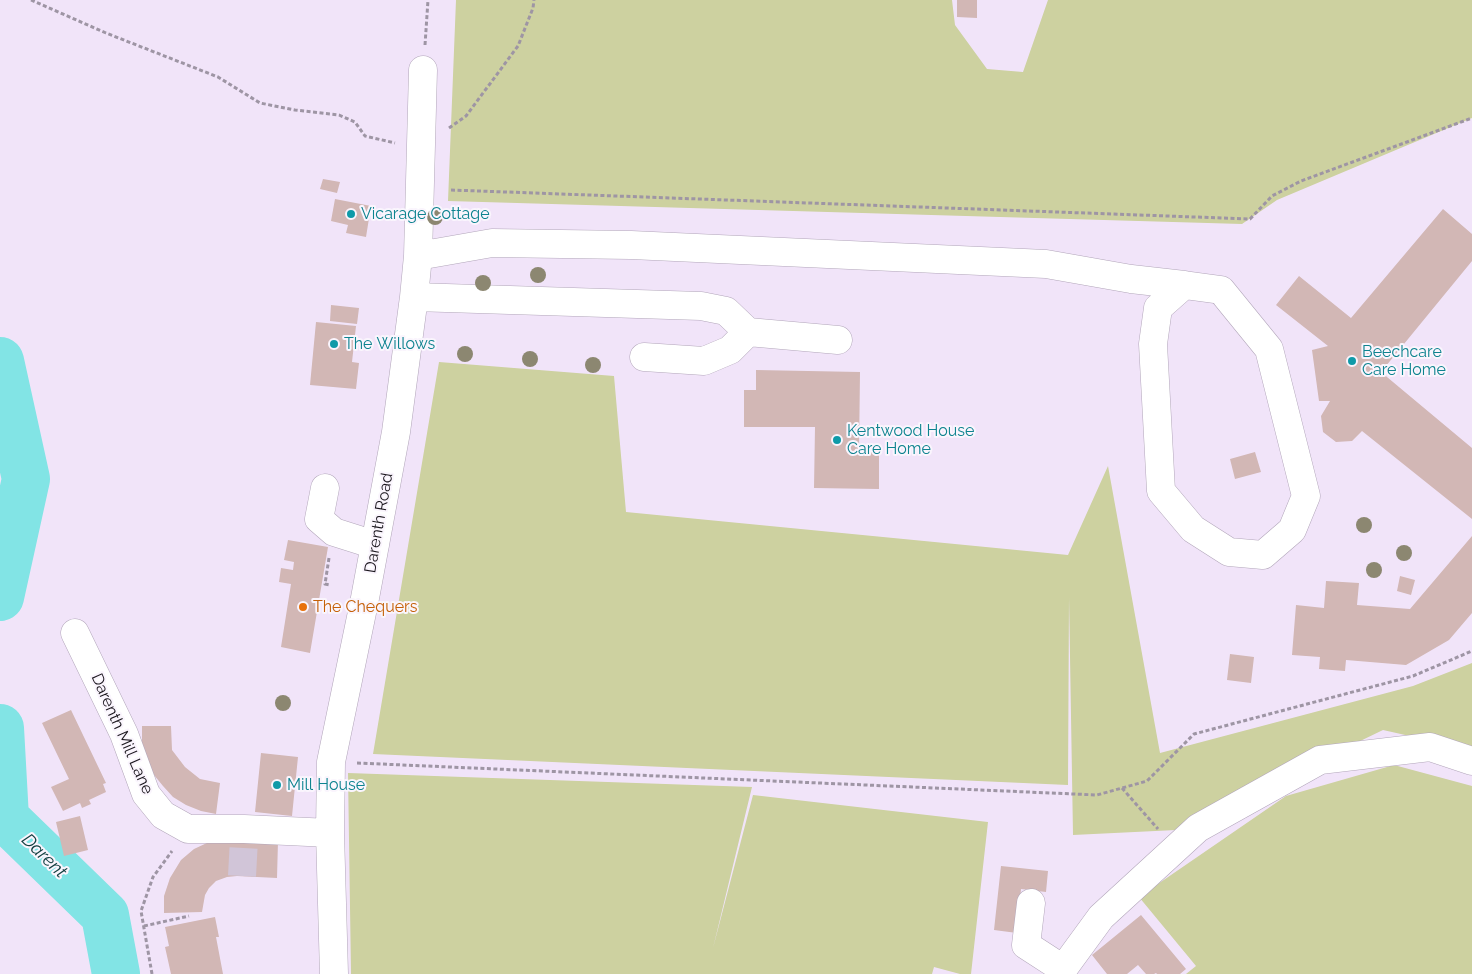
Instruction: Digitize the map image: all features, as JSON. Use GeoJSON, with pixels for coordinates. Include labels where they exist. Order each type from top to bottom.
{"type":"FeatureCollection","features":[{"type":"Feature","properties":{"kind":"street","name":"Darenth Road"},"geometry":{"type":"LineString","coordinates":[[334,974],[330,833],[331,762],[348,593],[375,545],[396,432],[414,297],[418,256],[423,70]]}},
{"type":"Feature","properties":{"kind":"street"},"geometry":{"type":"LineString","coordinates":[[418,256],[492,243],[631,245],[1046,264],[1131,279],[1184,285],[1221,290],[1269,349],[1306,496],[1292,530],[1263,555],[1229,552],[1193,529],[1161,491],[1153,344],[1158,308],[1184,285]]}},
{"type":"Feature","properties":{"kind":"street"},"geometry":{"type":"LineString","coordinates":[[414,297],[701,306],[726,310],[748,332],[838,340]]}},
{"type":"Feature","properties":{"kind":"street"},"geometry":{"type":"LineString","coordinates":[[644,357],[704,361],[730,350],[748,332]]}},
{"type":"Feature","properties":{"kind":"street"},"geometry":{"type":"LineString","coordinates":[[325,488],[319,519],[334,532],[375,545]]}},
{"type":"Feature","properties":{"kind":"street","name":"Darenth Mill Lane"},"geometry":{"type":"LineString","coordinates":[[75,632],[124,734],[146,794],[163,815],[188,829],[244,834],[330,833]]}},
{"type":"Feature","properties":{"kind":"street"},"geometry":{"type":"LineString","coordinates":[[1031,903],[1026,945],[1062,972],[1101,917],[1198,828],[1320,760],[1430,747],[1472,761]]}},
{"type":"Feature","properties":{"kind":"path"},"geometry":{"type":"LineString","coordinates":[[31,0],[106,33],[218,77],[260,104],[339,115],[354,122],[365,136],[387,141],[421,139],[450,128],[466,116],[518,46],[533,8],[534,0]]}},
{"type":"Feature","properties":{"kind":"path"},"geometry":{"type":"LineString","coordinates":[[423,70],[428,0]]}},
{"type":"Feature","properties":{"kind":"path"},"geometry":{"type":"LineString","coordinates":[[451,190],[1250,219],[1272,196],[1301,180],[1472,118]]}},
{"type":"Feature","properties":{"kind":"path"},"geometry":{"type":"LineString","coordinates":[[325,584],[348,593]]}},
{"type":"Feature","properties":{"kind":"path"},"geometry":{"type":"LineString","coordinates":[[331,762],[1098,795],[1147,781],[1194,734],[1413,676],[1472,651]]}},
{"type":"Feature","properties":{"kind":"path"},"geometry":{"type":"LineString","coordinates":[[1122,788],[1175,849]]}},
{"type":"Feature","properties":{"kind":"path"},"geometry":{"type":"LineString","coordinates":[[152,974],[141,911],[153,877],[188,829]]}},
{"type":"Feature","properties":{"kind":"path"},"geometry":{"type":"LineString","coordinates":[[144,926],[189,916]]}},
{"type":"Feature","properties":{"kind":"green space"},"geometry":{"type":"Polygon","coordinates":[[[456,0],[952,0],[955,25],[987,69],[1023,72],[1048,0],[1472,0],[1472,118],[1277,200],[1242,224],[448,201],[456,0]]]}},
{"type":"Feature","properties":{"kind":"green space"},"geometry":{"type":"Polygon","coordinates":[[[439,362],[614,376],[626,512],[1068,555],[1108,466],[1160,753],[1413,686],[1472,663],[1472,750],[1383,730],[1176,830],[1073,835],[1069,597],[1068,785],[373,754],[439,362]]]}},
{"type":"Feature","properties":{"kind":"green space"},"geometry":{"type":"Polygon","coordinates":[[[1394,765],[1472,786],[1472,974],[1186,974],[1196,966],[1139,897],[1286,796],[1394,765]]]}},
{"type":"Feature","properties":{"kind":"green space"},"geometry":{"type":"Polygon","coordinates":[[[348,773],[752,787],[713,948],[753,795],[988,822],[971,974],[960,974],[934,967],[932,974],[351,974],[348,773]]]}},
{"type":"Feature","properties":{"kind":"building"},"geometry":{"type":"Polygon","coordinates":[[[957,0],[977,0],[977,18],[957,17],[957,0]]]}},
{"type":"Feature","properties":{"kind":"building"},"geometry":{"type":"Polygon","coordinates":[[[323,179],[340,182],[337,193],[320,189],[323,179]]]}},
{"type":"Feature","properties":{"kind":"building","name":"Vicarage Cottage"},"geometry":{"type":"Polygon","coordinates":[[[335,199],[371,206],[366,237],[346,233],[348,225],[331,221],[335,199]]]}},
{"type":"Feature","properties":{"kind":"building","name":"Beechcare Care Home"},"geometry":{"type":"Polygon","coordinates":[[[1443,209],[1472,234],[1472,261],[1381,372],[1472,448],[1472,519],[1362,431],[1352,441],[1336,442],[1323,432],[1321,416],[1330,401],[1319,401],[1312,350],[1328,346],[1276,305],[1299,276],[1351,318],[1443,209]]]}},
{"type":"Feature","properties":{"kind":"building"},"geometry":{"type":"Polygon","coordinates":[[[331,305],[359,308],[357,324],[330,321],[331,305]]]}},
{"type":"Feature","properties":{"kind":"building","name":"The Willows"},"geometry":{"type":"Polygon","coordinates":[[[316,322],[356,326],[352,362],[359,363],[356,389],[310,385],[316,322]]]}},
{"type":"Feature","properties":{"kind":"building","name":"Kentwood House Care Home"},"geometry":{"type":"Polygon","coordinates":[[[756,370],[860,372],[859,452],[879,452],[879,489],[814,488],[815,427],[744,427],[744,390],[756,390],[756,370]]]}},
{"type":"Feature","properties":{"kind":"building"},"geometry":{"type":"Polygon","coordinates":[[[1255,452],[1261,472],[1235,479],[1230,459],[1255,452]]]}},
{"type":"Feature","properties":{"kind":"building"},"geometry":{"type":"Polygon","coordinates":[[[1472,536],[1472,613],[1449,640],[1406,665],[1346,660],[1345,671],[1319,669],[1320,657],[1292,655],[1296,605],[1324,608],[1326,581],[1359,583],[1357,605],[1410,609],[1472,536]]]}},
{"type":"Feature","properties":{"kind":"building","name":"The Chequers"},"geometry":{"type":"Polygon","coordinates":[[[288,540],[328,547],[310,653],[281,647],[291,584],[279,582],[281,568],[293,570],[294,562],[284,560],[288,540]]]}},
{"type":"Feature","properties":{"kind":"building"},"geometry":{"type":"Polygon","coordinates":[[[1400,576],[1415,580],[1411,595],[1397,591],[1400,576]]]}},
{"type":"Feature","properties":{"kind":"building"},"geometry":{"type":"Polygon","coordinates":[[[1230,654],[1254,657],[1251,683],[1227,680],[1230,654]]]}},
{"type":"Feature","properties":{"kind":"building"},"geometry":{"type":"Polygon","coordinates":[[[71,710],[106,783],[103,784],[106,792],[89,800],[91,804],[82,808],[80,803],[63,811],[51,787],[69,779],[42,723],[71,710]]]}},
{"type":"Feature","properties":{"kind":"building"},"geometry":{"type":"Polygon","coordinates":[[[142,726],[171,726],[172,750],[185,767],[200,779],[220,783],[216,814],[186,805],[173,797],[163,786],[154,775],[147,759],[142,744],[142,726]]]}},
{"type":"Feature","properties":{"kind":"building","name":"Mill House"},"geometry":{"type":"Polygon","coordinates":[[[261,753],[298,757],[292,816],[255,812],[261,753]]]}},
{"type":"Feature","properties":{"kind":"building"},"geometry":{"type":"Polygon","coordinates":[[[80,816],[88,850],[64,856],[56,822],[80,816]]]}},
{"type":"Feature","properties":{"kind":"building"},"geometry":{"type":"Polygon","coordinates":[[[278,841],[277,878],[227,877],[216,881],[209,888],[205,895],[202,912],[164,913],[164,896],[170,878],[181,860],[194,849],[209,842],[278,841]]]}},
{"type":"Feature","properties":{"kind":"building"},"geometry":{"type":"Polygon","coordinates":[[[1001,866],[1048,871],[1046,892],[1021,889],[1017,933],[994,930],[1001,866]]]}},
{"type":"Feature","properties":{"kind":"building"},"geometry":{"type":"Polygon","coordinates":[[[1141,915],[1186,969],[1180,974],[1146,974],[1138,965],[1127,974],[1107,974],[1092,955],[1141,915]]]}},
{"type":"Feature","properties":{"kind":"building"},"geometry":{"type":"Polygon","coordinates":[[[215,917],[219,937],[216,937],[223,974],[171,974],[165,947],[169,946],[165,927],[215,917]]]}},
{"type":"Feature","properties":{"kind":"waterway","name":"Darent"},"geometry":{"type":"LineString","coordinates":[[0,361],[26,479],[0,597]]}},
{"type":"Feature","properties":{"kind":"waterway","name":"Darent"},"geometry":{"type":"LineString","coordinates":[[0,728],[5,818],[105,915],[116,974]]}},
{"type":"Feature","properties":{"kind":"tunnel"},"geometry":{"type":"LineString","coordinates":[[242,876],[244,839]]}},
{"type":"Feature","properties":{"kind":"place","name":"Vicarage Cottage"},"geometry":{"type":"Point","coordinates":[351,214]}},
{"type":"Feature","properties":{"kind":"place","name":"The Willows"},"geometry":{"type":"Point","coordinates":[334,344]}},
{"type":"Feature","properties":{"kind":"place","name":"Beechcare Care Home"},"geometry":{"type":"Point","coordinates":[1352,361]}},
{"type":"Feature","properties":{"kind":"place","name":"Kentwood House Care Home"},"geometry":{"type":"Point","coordinates":[837,440]}},
{"type":"Feature","properties":{"kind":"place","name":"The Chequers"},"geometry":{"type":"Point","coordinates":[303,607]}},
{"type":"Feature","properties":{"kind":"place","name":"Mill House"},"geometry":{"type":"Point","coordinates":[277,785]}}]}
